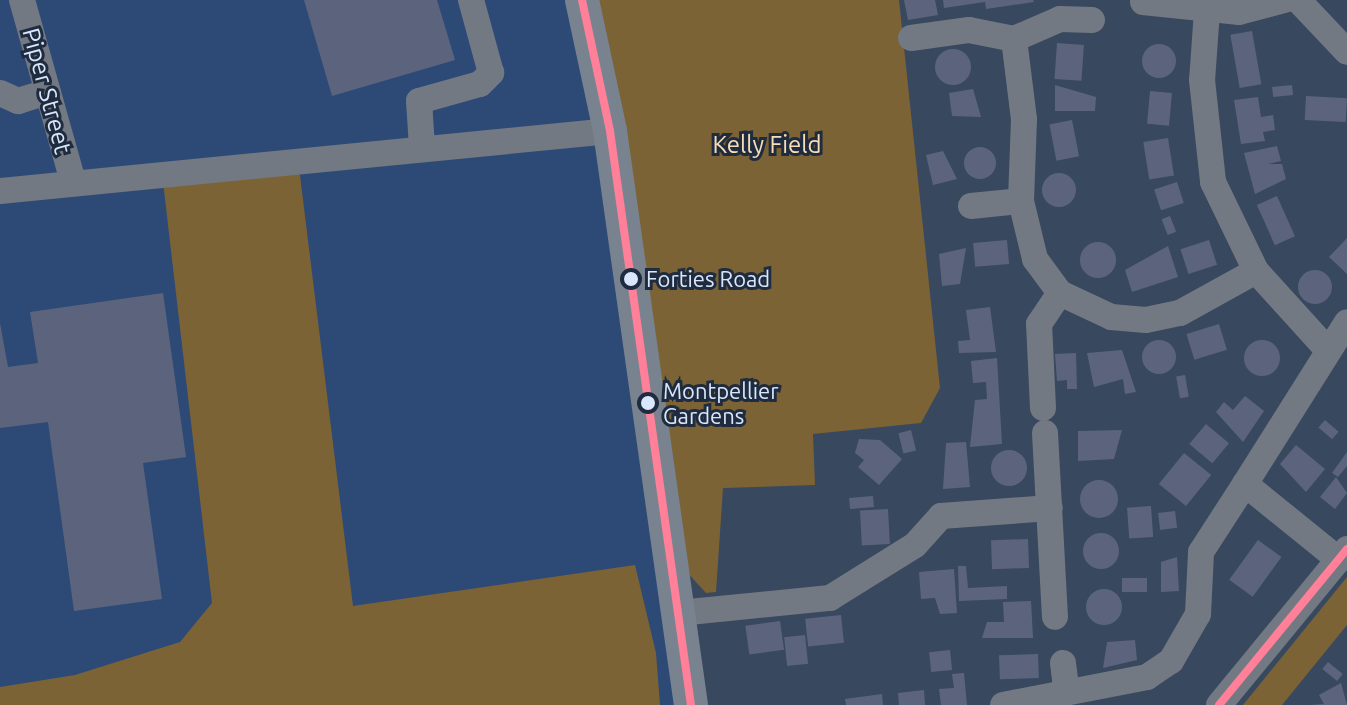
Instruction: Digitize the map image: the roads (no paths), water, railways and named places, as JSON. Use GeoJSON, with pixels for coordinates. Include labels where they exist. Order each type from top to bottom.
{"type":"FeatureCollection","features":[{"type":"Feature","properties":{"kind":"main road"},"geometry":{"type":"LineString","coordinates":[[582,0],[610,131],[691,705]]}},
{"type":"Feature","properties":{"kind":"street","name":"Piper Street"},"geometry":{"type":"LineString","coordinates":[[22,0],[73,182]]}},
{"type":"Feature","properties":{"kind":"street"},"geometry":{"type":"LineString","coordinates":[[422,147],[419,101],[480,84],[491,73],[471,0]]}},
{"type":"Feature","properties":{"kind":"street"},"geometry":{"type":"LineString","coordinates":[[1143,2],[1207,11],[1284,0]]}},
{"type":"Feature","properties":{"kind":"street"},"geometry":{"type":"LineString","coordinates":[[1298,0],[1347,52]]}},
{"type":"Feature","properties":{"kind":"street"},"geometry":{"type":"LineString","coordinates":[[1207,11],[1202,80],[1211,169],[1256,271],[1325,347]]}},
{"type":"Feature","properties":{"kind":"street"},"geometry":{"type":"LineString","coordinates":[[911,38],[969,30],[1014,39],[1051,23],[1092,20]]}},
{"type":"Feature","properties":{"kind":"street"},"geometry":{"type":"LineString","coordinates":[[1014,39],[1024,119],[1021,201],[1035,259],[1060,293],[1111,317],[1146,320],[1180,313],[1256,271]]}},
{"type":"Feature","properties":{"kind":"street"},"geometry":{"type":"LineString","coordinates":[[0,93],[18,101],[48,92]]}},
{"type":"Feature","properties":{"kind":"street"},"geometry":{"type":"LineString","coordinates":[[0,191],[422,147],[610,131]]}},
{"type":"Feature","properties":{"kind":"street"},"geometry":{"type":"LineString","coordinates":[[971,206],[1021,201]]}},
{"type":"Feature","properties":{"kind":"street"},"geometry":{"type":"LineString","coordinates":[[1055,617],[1039,324],[1060,293]]}},
{"type":"Feature","properties":{"kind":"street"},"geometry":{"type":"LineString","coordinates":[[1003,705],[1065,675],[1135,680],[1171,661],[1198,614],[1201,552],[1284,429],[1325,347],[1347,322]]}},
{"type":"Feature","properties":{"kind":"street"},"geometry":{"type":"LineString","coordinates":[[1219,705],[1343,554],[1245,484]]}},
{"type":"Feature","properties":{"kind":"street"},"geometry":{"type":"LineString","coordinates":[[679,613],[830,598],[915,545],[941,516],[1050,508]]}},
{"type":"Feature","properties":{"kind":"place","name":"Forties Road"},"geometry":{"type":"Point","coordinates":[631,279]}},
{"type":"Feature","properties":{"kind":"place","name":"Montpellier Gardens"},"geometry":{"type":"Point","coordinates":[648,403]}},
{"type":"Feature","properties":{"kind":"park label","name":"Kelly Field"},"geometry":{"type":"Point","coordinates":[767,145]}}]}
